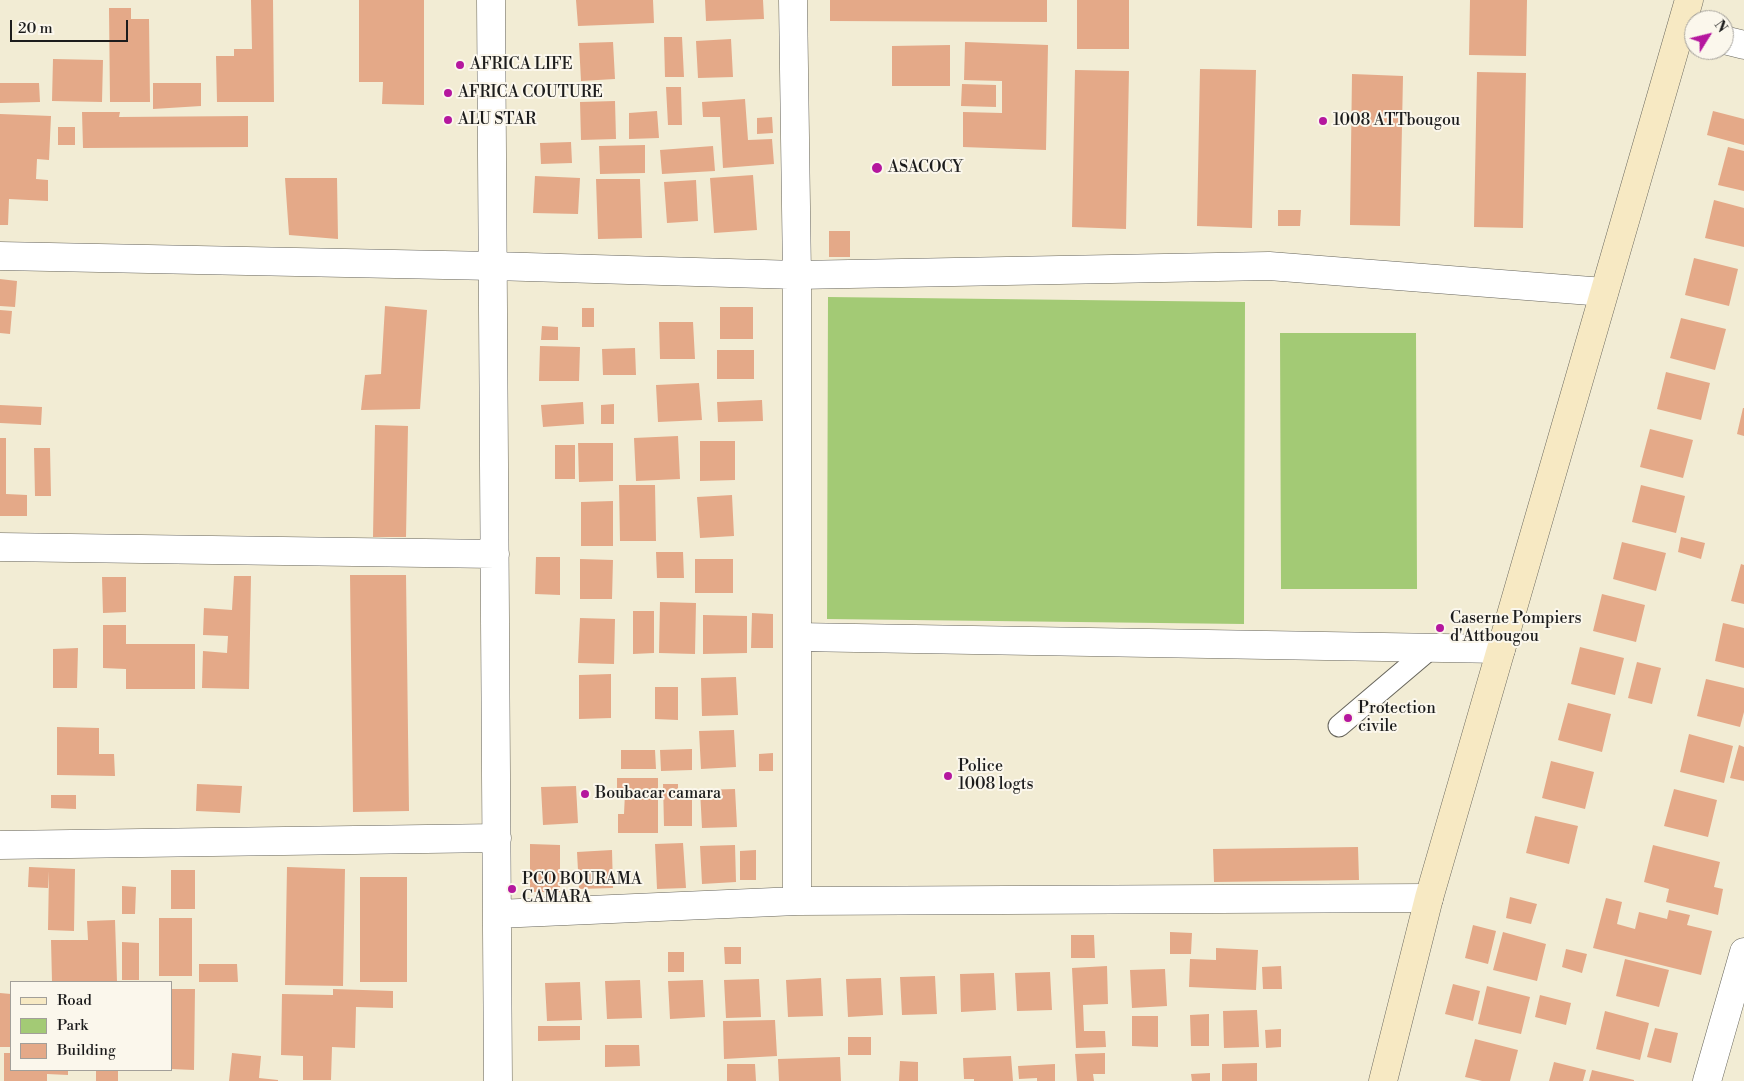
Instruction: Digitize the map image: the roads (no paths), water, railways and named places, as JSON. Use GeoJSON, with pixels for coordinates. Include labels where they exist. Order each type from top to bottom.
{"type":"FeatureCollection","features":[{"type":"Feature","properties":{"kind":"street"},"geometry":{"type":"LineString","coordinates":[[491,0],[498,1081]]}},
{"type":"Feature","properties":{"kind":"street"},"geometry":{"type":"LineString","coordinates":[[793,0],[797,275],[797,902]]}},
{"type":"Feature","properties":{"kind":"street"},"geometry":{"type":"LineString","coordinates":[[1383,1081],[1429,898],[1604,292],[1684,41]]}},
{"type":"Feature","properties":{"kind":"street"},"geometry":{"type":"LineString","coordinates":[[0,256],[493,266],[797,275],[1269,266],[1604,292]]}},
{"type":"Feature","properties":{"kind":"street"},"geometry":{"type":"LineString","coordinates":[[0,547],[495,554]]}},
{"type":"Feature","properties":{"kind":"street"},"geometry":{"type":"LineString","coordinates":[[797,638],[1501,649]]}},
{"type":"Feature","properties":{"kind":"street"},"geometry":{"type":"LineString","coordinates":[[0,844],[497,838]]}},
{"type":"Feature","properties":{"kind":"street"},"geometry":{"type":"LineString","coordinates":[[497,914],[797,902],[1429,898]]}},
{"type":"Feature","properties":{"kind":"street"},"geometry":{"type":"LineString","coordinates":[[1707,1081],[1744,952]]}},
{"type":"Feature","properties":{"kind":"lane"},"geometry":{"type":"LineString","coordinates":[[1339,726],[1431,648]]}},
{"type":"Feature","properties":{"kind":"place","name":"AFRICA LIFE"},"geometry":{"type":"Point","coordinates":[460,65]}},
{"type":"Feature","properties":{"kind":"place","name":"AFRICA COUTURE"},"geometry":{"type":"Point","coordinates":[448,93]}},
{"type":"Feature","properties":{"kind":"place","name":"ALU STAR"},"geometry":{"type":"Point","coordinates":[448,120]}},
{"type":"Feature","properties":{"kind":"place","name":"1008 ATTbougou"},"geometry":{"type":"Point","coordinates":[1323,121]}},
{"type":"Feature","properties":{"kind":"place","name":"ASACOCY"},"geometry":{"type":"Point","coordinates":[877,168]}},
{"type":"Feature","properties":{"kind":"place","name":"Caserne Pompiers d'Attbougou"},"geometry":{"type":"Point","coordinates":[1440,628]}},
{"type":"Feature","properties":{"kind":"place","name":"Protection civile"},"geometry":{"type":"Point","coordinates":[1348,718]}},
{"type":"Feature","properties":{"kind":"place","name":"Police 1008 logts"},"geometry":{"type":"Point","coordinates":[948,776]}},
{"type":"Feature","properties":{"kind":"place","name":"Boubacar camara"},"geometry":{"type":"Point","coordinates":[585,794]}},
{"type":"Feature","properties":{"kind":"place","name":"PCO BOURAMA CAMARA"},"geometry":{"type":"Point","coordinates":[512,889]}}]}
